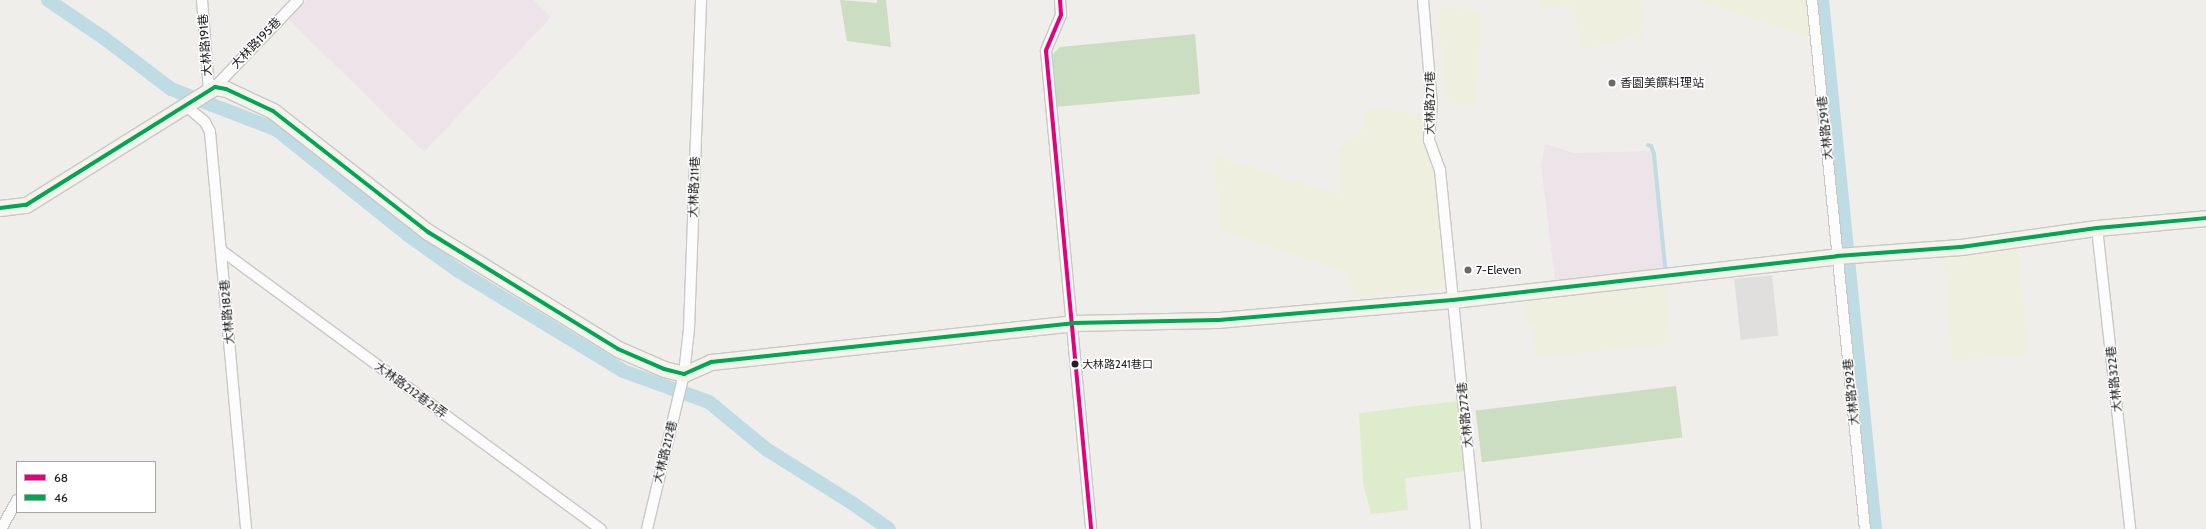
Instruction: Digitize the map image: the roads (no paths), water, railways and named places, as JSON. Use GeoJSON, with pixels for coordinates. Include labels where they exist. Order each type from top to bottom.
{"type":"FeatureCollection","features":[{"type":"Feature","properties":{"kind":"street","name":"大林路191巷"},"geometry":{"type":"LineString","coordinates":[[202,0],[210,90]]}},
{"type":"Feature","properties":{"kind":"street","name":"大林路195巷"},"geometry":{"type":"LineString","coordinates":[[210,90],[298,0]]}},
{"type":"Feature","properties":{"kind":"street","name":"大林路211巷"},"geometry":{"type":"LineString","coordinates":[[684,374],[689,329],[701,0]]}},
{"type":"Feature","properties":{"kind":"street"},"geometry":{"type":"LineString","coordinates":[[1060,0],[1061,15],[1046,51],[1073,323],[1090,529]]}},
{"type":"Feature","properties":{"kind":"street","name":"大林路271巷"},"geometry":{"type":"LineString","coordinates":[[1423,0],[1432,97],[1429,140],[1440,170],[1453,300]]}},
{"type":"Feature","properties":{"kind":"street","name":"大林路291巷"},"geometry":{"type":"LineString","coordinates":[[1812,0],[1837,256]]}},
{"type":"Feature","properties":{"kind":"street"},"geometry":{"type":"LineString","coordinates":[[0,208],[26,205],[210,90],[226,89],[274,111],[428,232],[618,349],[664,369],[684,374],[711,362],[1073,323],[1218,320],[1453,300],[1837,256],[1961,247],[2097,228],[2206,218]]}},
{"type":"Feature","properties":{"kind":"street","name":"大林路182巷"},"geometry":{"type":"LineString","coordinates":[[186,106],[205,122],[210,132],[222,251],[246,529]]}},
{"type":"Feature","properties":{"kind":"street","name":"大林路322巷"},"geometry":{"type":"LineString","coordinates":[[2097,228],[2130,529]]}},
{"type":"Feature","properties":{"kind":"street","name":"大林路212巷21弄"},"geometry":{"type":"LineString","coordinates":[[222,251],[601,529]]}},
{"type":"Feature","properties":{"kind":"street","name":"大林路292巷"},"geometry":{"type":"LineString","coordinates":[[1837,256],[1865,529]]}},
{"type":"Feature","properties":{"kind":"street","name":"大林路272巷"},"geometry":{"type":"LineString","coordinates":[[1453,300],[1476,529]]}},
{"type":"Feature","properties":{"kind":"street","name":"大林路212巷"},"geometry":{"type":"LineString","coordinates":[[646,529],[684,374]]}},
{"type":"Feature","properties":{"kind":"street"},"geometry":{"type":"LineString","coordinates":[[1,529],[16,502]]}},
{"type":"Feature","properties":{"kind":"waterway"},"geometry":{"type":"LineString","coordinates":[[48,0],[104,38],[171,89],[277,130],[408,235],[457,270],[623,371],[709,402],[766,449],[852,503],[889,529]]}},
{"type":"Feature","properties":{"kind":"waterway"},"geometry":{"type":"LineString","coordinates":[[1822,0],[1875,529]]}},
{"type":"Feature","properties":{"kind":"waterway"},"geometry":{"type":"LineString","coordinates":[[1648,145],[1651,146],[1654,154],[1665,267]]}},
{"type":"Feature","properties":{"kind":"place","name":"香園美饌料理站"},"geometry":{"type":"Point","coordinates":[1612,83]}},
{"type":"Feature","properties":{"kind":"place","name":"7-Eleven"},"geometry":{"type":"Point","coordinates":[1468,270]}},
{"type":"Feature","properties":{"kind":"place","name":"大林路241巷口"},"geometry":{"type":"Point","coordinates":[1075,364]}}]}
